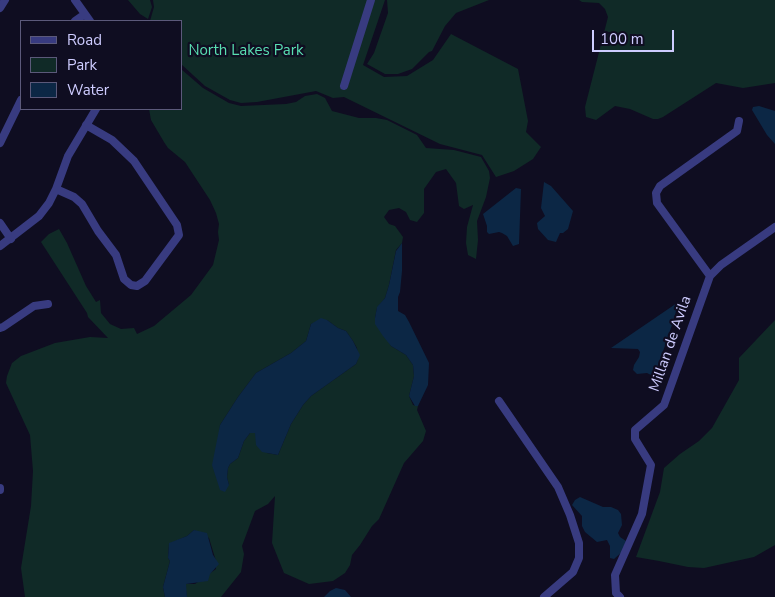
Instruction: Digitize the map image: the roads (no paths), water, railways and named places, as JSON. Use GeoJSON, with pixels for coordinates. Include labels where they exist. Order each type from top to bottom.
{"type":"FeatureCollection","features":[{"type":"Feature","properties":{"kind":"street"},"geometry":{"type":"LineString","coordinates":[[0,8],[5,0]]}},
{"type":"Feature","properties":{"kind":"street"},"geometry":{"type":"LineString","coordinates":[[75,0],[89,20]]}},
{"type":"Feature","properties":{"kind":"street"},"geometry":{"type":"LineString","coordinates":[[344,86],[371,0]]}},
{"type":"Feature","properties":{"kind":"street"},"geometry":{"type":"LineString","coordinates":[[76,20],[85,14]]}},
{"type":"Feature","properties":{"kind":"street"},"geometry":{"type":"LineString","coordinates":[[0,143],[20,102]]}},
{"type":"Feature","properties":{"kind":"street"},"geometry":{"type":"LineString","coordinates":[[0,246],[39,216],[49,203],[68,156],[95,110]]}},
{"type":"Feature","properties":{"kind":"street"},"geometry":{"type":"LineString","coordinates":[[710,276],[658,203],[656,193],[660,186],[737,131],[739,121]]}},
{"type":"Feature","properties":{"kind":"street"},"geometry":{"type":"LineString","coordinates":[[56,189],[74,197],[82,204],[98,231],[116,255],[124,279],[131,285],[137,286],[145,281],[179,235],[177,225],[134,162],[112,140],[86,125]]}},
{"type":"Feature","properties":{"kind":"street"},"geometry":{"type":"LineString","coordinates":[[0,223],[11,239]]}},
{"type":"Feature","properties":{"kind":"street","name":"Millan de Avila"},"geometry":{"type":"LineString","coordinates":[[620,597],[616,592],[614,575],[642,514],[651,465],[635,439],[635,430],[664,405],[710,276],[721,265],[775,227]]}},
{"type":"Feature","properties":{"kind":"street"},"geometry":{"type":"LineString","coordinates":[[0,328],[34,306],[48,304]]}},
{"type":"Feature","properties":{"kind":"street"},"geometry":{"type":"LineString","coordinates":[[499,402],[558,487],[570,514],[579,543],[579,558],[573,572],[544,597]]}},
{"type":"Feature","properties":{"kind":"water"},"geometry":{"type":"Polygon","coordinates":[[[759,106],[775,111],[775,144],[767,135],[752,110],[753,107],[759,106]]]}},
{"type":"Feature","properties":{"kind":"water"},"geometry":{"type":"Polygon","coordinates":[[[544,182],[551,186],[573,211],[568,229],[560,233],[556,242],[548,240],[538,229],[537,223],[545,216],[541,208],[544,182]]]}},
{"type":"Feature","properties":{"kind":"water"},"geometry":{"type":"Polygon","coordinates":[[[516,188],[521,189],[519,244],[513,246],[507,236],[502,233],[489,234],[487,232],[483,214],[516,188]]]}},
{"type":"Feature","properties":{"kind":"water"},"geometry":{"type":"Polygon","coordinates":[[[402,243],[402,271],[398,311],[405,315],[429,363],[428,385],[418,406],[415,406],[409,396],[414,376],[413,365],[406,355],[391,346],[375,324],[377,307],[385,298],[396,251],[402,243]]]}},
{"type":"Feature","properties":{"kind":"water"},"geometry":{"type":"Polygon","coordinates":[[[677,303],[674,319],[656,372],[651,375],[647,373],[637,374],[633,370],[639,357],[640,352],[638,349],[611,348],[677,303]]]}},
{"type":"Feature","properties":{"kind":"water"},"geometry":{"type":"Polygon","coordinates":[[[321,318],[346,331],[360,355],[356,364],[311,396],[303,405],[291,424],[278,455],[262,452],[256,445],[255,433],[250,433],[244,441],[238,458],[228,468],[227,477],[229,485],[225,492],[220,490],[212,465],[220,425],[256,373],[291,353],[306,341],[311,324],[321,318]]]}},
{"type":"Feature","properties":{"kind":"water"},"geometry":{"type":"Polygon","coordinates":[[[580,497],[603,507],[611,507],[618,510],[621,514],[622,525],[618,533],[626,541],[622,552],[614,559],[610,558],[610,546],[607,540],[597,542],[585,532],[582,526],[582,516],[572,505],[580,497]]]}},
{"type":"Feature","properties":{"kind":"water"},"geometry":{"type":"Polygon","coordinates":[[[194,530],[207,533],[213,555],[219,564],[210,574],[208,581],[186,584],[187,597],[165,597],[163,587],[170,561],[168,558],[169,543],[187,536],[194,530]]]}},
{"type":"Feature","properties":{"kind":"water"},"geometry":{"type":"Polygon","coordinates":[[[336,588],[345,590],[351,597],[324,597],[336,588]]]}},
{"type":"Feature","properties":{"kind":"park label","name":"North Lakes Park"},"geometry":{"type":"Point","coordinates":[246,51]}}]}
